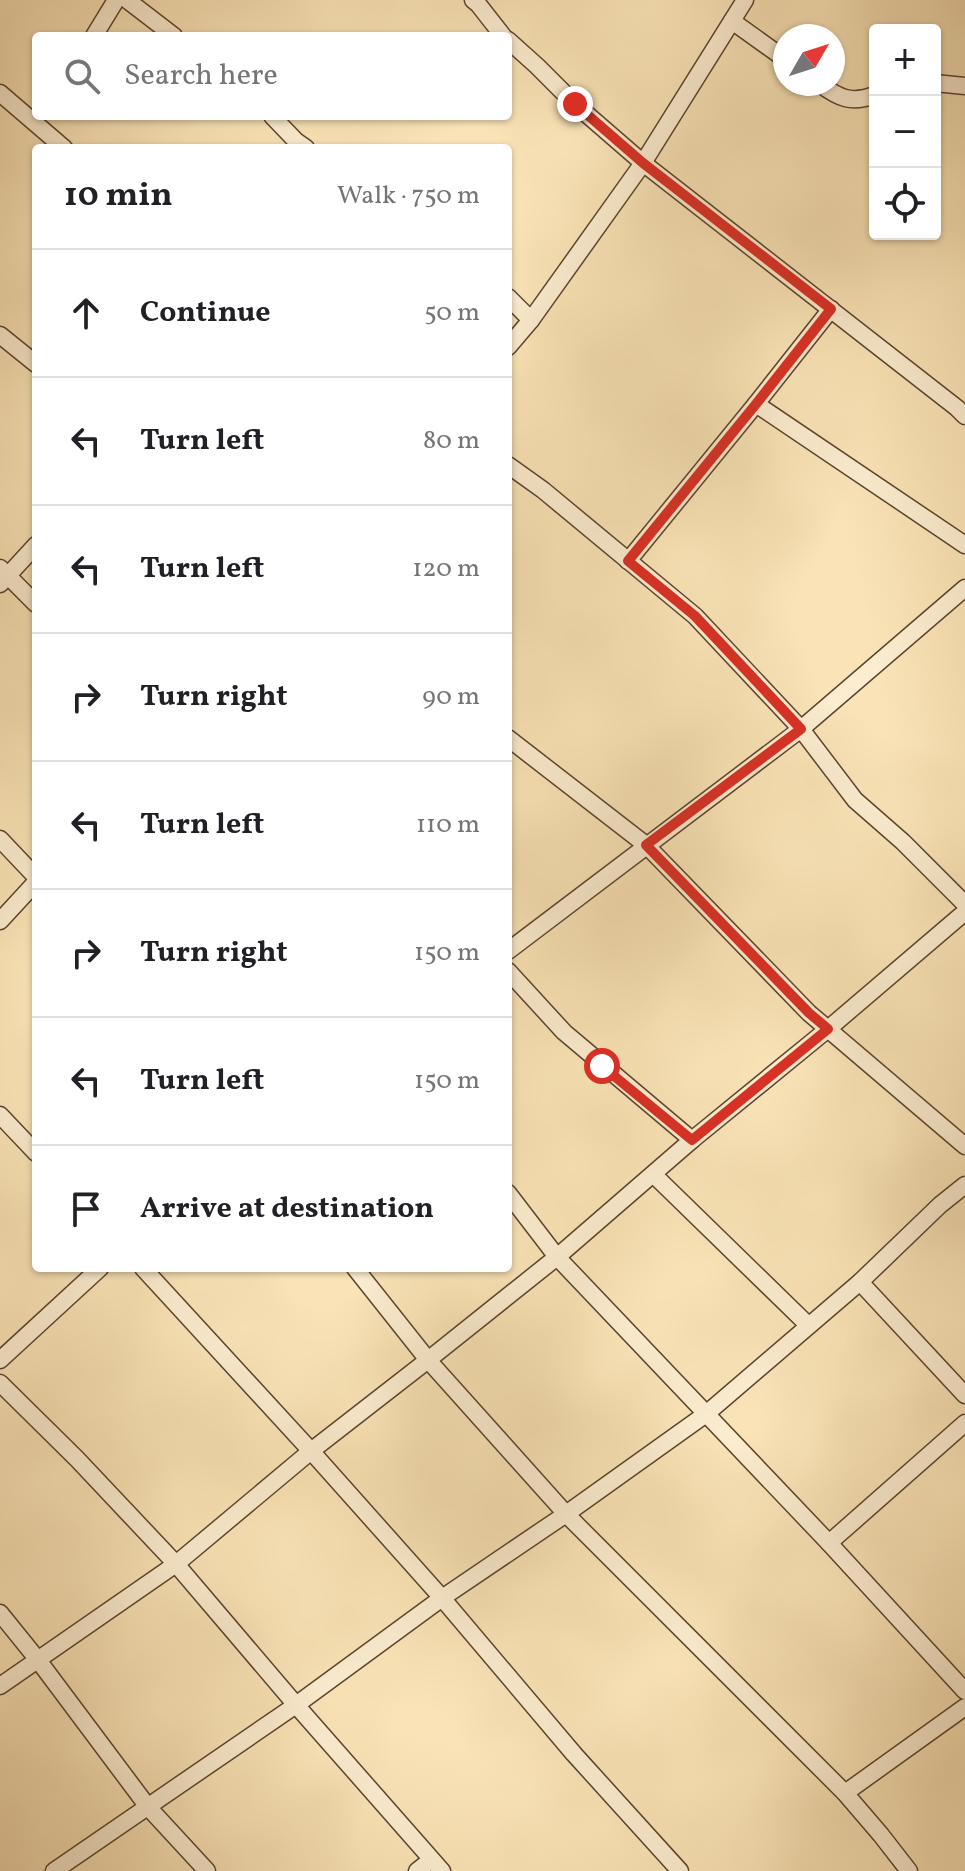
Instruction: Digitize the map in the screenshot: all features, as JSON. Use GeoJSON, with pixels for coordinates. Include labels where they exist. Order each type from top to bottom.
{"type":"FeatureCollection","features":[{"type":"Feature","properties":{"kind":"street"},"geometry":{"type":"LineString","coordinates":[[96,32],[116,0]]}},
{"type":"Feature","properties":{"kind":"street"},"geometry":{"type":"LineString","coordinates":[[127,0],[169,32]]}},
{"type":"Feature","properties":{"kind":"street"},"geometry":{"type":"LineString","coordinates":[[473,0],[500,32]]}},
{"type":"Feature","properties":{"kind":"street"},"geometry":{"type":"LineString","coordinates":[[512,342],[643,163],[745,0]]}},
{"type":"Feature","properties":{"kind":"street"},"geometry":{"type":"LineString","coordinates":[[732,21],[773,50]]}},
{"type":"Feature","properties":{"kind":"street"},"geometry":{"type":"LineString","coordinates":[[512,44],[643,163],[965,416]]}},
{"type":"Feature","properties":{"kind":"street"},"geometry":{"type":"LineString","coordinates":[[941,84],[965,86]]}},
{"type":"Feature","properties":{"kind":"street"},"geometry":{"type":"LineString","coordinates":[[0,93],[59,144]]}},
{"type":"Feature","properties":{"kind":"street"},"geometry":{"type":"LineString","coordinates":[[836,96],[864,99],[872,96]]}},
{"type":"Feature","properties":{"kind":"street"},"geometry":{"type":"LineString","coordinates":[[276,120],[300,144]]}},
{"type":"Feature","properties":{"kind":"street"},"geometry":{"type":"LineString","coordinates":[[512,301],[531,320]]}},
{"type":"Feature","properties":{"kind":"street"},"geometry":{"type":"LineString","coordinates":[[628,561],[831,309]]}},
{"type":"Feature","properties":{"kind":"street"},"geometry":{"type":"LineString","coordinates":[[0,335],[32,361]]}},
{"type":"Feature","properties":{"kind":"street"},"geometry":{"type":"LineString","coordinates":[[756,404],[965,545]]}},
{"type":"Feature","properties":{"kind":"street"},"geometry":{"type":"LineString","coordinates":[[512,468],[695,616],[801,729],[855,800],[903,842],[965,904]]}},
{"type":"Feature","properties":{"kind":"street"},"geometry":{"type":"LineString","coordinates":[[32,549],[3,576],[32,601]]}},
{"type":"Feature","properties":{"kind":"street"},"geometry":{"type":"LineString","coordinates":[[512,948],[801,729],[965,588]]}},
{"type":"Feature","properties":{"kind":"street"},"geometry":{"type":"LineString","coordinates":[[512,741],[646,845],[809,1013],[965,1146]]}},
{"type":"Feature","properties":{"kind":"street"},"geometry":{"type":"LineString","coordinates":[[0,839],[32,875]]}},
{"type":"Feature","properties":{"kind":"street"},"geometry":{"type":"LineString","coordinates":[[0,921],[32,884]]}},
{"type":"Feature","properties":{"kind":"street"},"geometry":{"type":"LineString","coordinates":[[0,1686],[176,1564],[311,1451],[557,1257],[965,912]]}},
{"type":"Feature","properties":{"kind":"street"},"geometry":{"type":"LineString","coordinates":[[512,975],[564,1032],[692,1140]]}},
{"type":"Feature","properties":{"kind":"street"},"geometry":{"type":"LineString","coordinates":[[0,1115],[32,1149]]}},
{"type":"Feature","properties":{"kind":"street"},"geometry":{"type":"LineString","coordinates":[[654,1175],[808,1325]]}},
{"type":"Feature","properties":{"kind":"street"},"geometry":{"type":"LineString","coordinates":[[54,1871],[296,1705],[442,1598],[706,1414],[860,1282],[965,1185]]}},
{"type":"Feature","properties":{"kind":"street"},"geometry":{"type":"LineString","coordinates":[[512,1198],[557,1257],[965,1691]]}},
{"type":"Feature","properties":{"kind":"street"},"geometry":{"type":"LineString","coordinates":[[0,1360],[96,1272]]}},
{"type":"Feature","properties":{"kind":"street"},"geometry":{"type":"LineString","coordinates":[[147,1272],[442,1598],[574,1754],[680,1871]]}},
{"type":"Feature","properties":{"kind":"street"},"geometry":{"type":"LineString","coordinates":[[358,1272],[428,1360],[566,1514],[845,1793],[909,1871]]}},
{"type":"Feature","properties":{"kind":"street"},"geometry":{"type":"LineString","coordinates":[[860,1282],[965,1395]]}},
{"type":"Feature","properties":{"kind":"street"},"geometry":{"type":"LineString","coordinates":[[0,1383],[176,1564],[437,1865],[417,1871]]}},
{"type":"Feature","properties":{"kind":"street"},"geometry":{"type":"LineString","coordinates":[[829,1543],[965,1423]]}},
{"type":"Feature","properties":{"kind":"street"},"geometry":{"type":"LineString","coordinates":[[0,1613],[148,1807],[207,1871]]}},
{"type":"Feature","properties":{"kind":"street"},"geometry":{"type":"LineString","coordinates":[[845,1793],[965,1707]]}},
{"type":"Feature","properties":{"kind":"route"},"geometry":{"type":"LineString","coordinates":[[575,104],[643,163],[831,309],[628,561],[695,616],[801,729],[646,845],[828,1029],[692,1140],[602,1066]]}}]}
